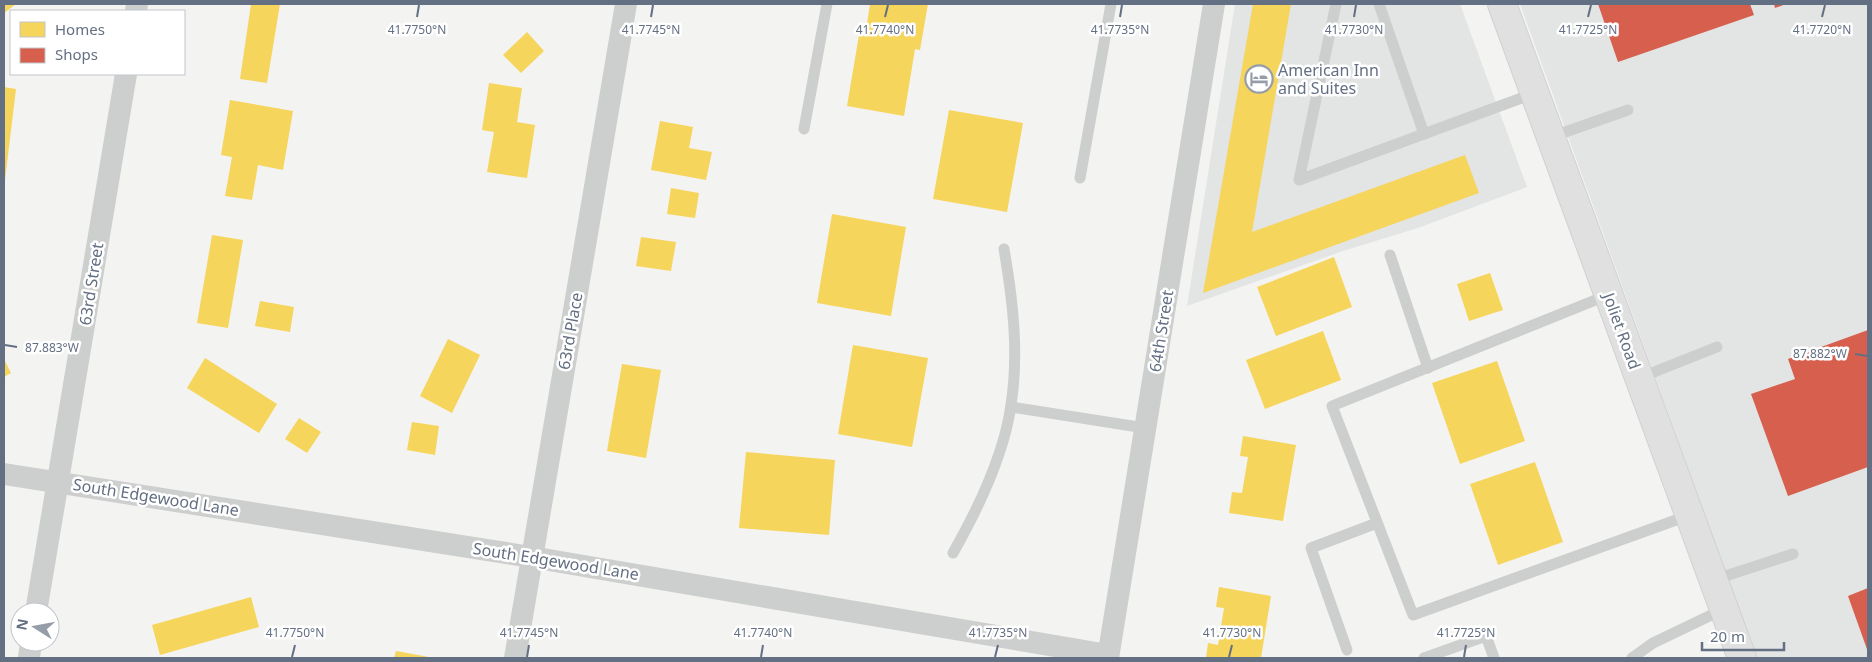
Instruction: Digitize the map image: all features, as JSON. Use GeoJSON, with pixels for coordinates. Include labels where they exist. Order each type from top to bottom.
{"type":"FeatureCollection","features":[{"type":"Feature","properties":{"kind":"main road","name":"Joliet Road"},"geometry":{"type":"LineString","coordinates":[[1502,4],[1742,658]]}},
{"type":"Feature","properties":{"kind":"street","name":"63rd Place"},"geometry":{"type":"LineString","coordinates":[[515,658],[626,4]]}},
{"type":"Feature","properties":{"kind":"street","name":"64th Street"},"geometry":{"type":"LineString","coordinates":[[1108,656],[1214,4]]}},
{"type":"Feature","properties":{"kind":"street","name":"63rd Street"},"geometry":{"type":"LineString","coordinates":[[38,602],[126,75]]}},
{"type":"Feature","properties":{"kind":"street","name":"South Edgewood Lane"},"geometry":{"type":"LineString","coordinates":[[4,474],[531,557],[1108,656]]}},
{"type":"Feature","properties":{"kind":"lane"},"geometry":{"type":"LineString","coordinates":[[804,129],[826,4]]}},
{"type":"Feature","properties":{"kind":"lane"},"geometry":{"type":"LineString","coordinates":[[1080,178],[1111,4]]}},
{"type":"Feature","properties":{"kind":"lane"},"geometry":{"type":"LineString","coordinates":[[1336,4],[1299,180],[1535,92]]}},
{"type":"Feature","properties":{"kind":"lane"},"geometry":{"type":"LineString","coordinates":[[1379,4],[1424,134]]}},
{"type":"Feature","properties":{"kind":"lane"},"geometry":{"type":"LineString","coordinates":[[1551,137],[1628,110]]}},
{"type":"Feature","properties":{"kind":"lane"},"geometry":{"type":"LineString","coordinates":[[953,553],[970,524],[988,482],[1005,435],[1011,407],[1014,377],[1014,336],[1011,290],[1004,249]]}},
{"type":"Feature","properties":{"kind":"lane"},"geometry":{"type":"LineString","coordinates":[[1390,255],[1428,368]]}},
{"type":"Feature","properties":{"kind":"lane"},"geometry":{"type":"LineString","coordinates":[[1609,295],[1332,406],[1413,615],[1690,515]]}},
{"type":"Feature","properties":{"kind":"lane"},"geometry":{"type":"LineString","coordinates":[[1639,378],[1717,347]]}},
{"type":"Feature","properties":{"kind":"lane"},"geometry":{"type":"LineString","coordinates":[[1011,407],[1145,428]]}},
{"type":"Feature","properties":{"kind":"lane"},"geometry":{"type":"LineString","coordinates":[[1347,650],[1311,548],[1377,523]]}},
{"type":"Feature","properties":{"kind":"lane"},"geometry":{"type":"LineString","coordinates":[[1714,580],[1793,554]]}},
{"type":"Feature","properties":{"kind":"lane"},"geometry":{"type":"LineString","coordinates":[[1632,658],[1653,643],[1724,609]]}},
{"type":"Feature","properties":{"kind":"lane"},"geometry":{"type":"LineString","coordinates":[[1424,658],[1486,636],[1494,658]]}},
{"type":"Feature","properties":{"kind":"shaded area"},"geometry":{"type":"Polygon","coordinates":[[[1235,4],[1460,4],[1527,187],[1418,228],[1343,251],[1187,306],[1235,4]]]}},
{"type":"Feature","properties":{"kind":"shaded area"},"geometry":{"type":"Polygon","coordinates":[[[1520,4],[1868,4],[1868,658],[1757,658],[1520,4]]]}},
{"type":"Feature","properties":{"kind":"building: Homes"},"geometry":{"type":"Polygon","coordinates":[[[4,4],[16,4],[4,13],[4,4]]]}},
{"type":"Feature","properties":{"kind":"building: Homes"},"geometry":{"type":"Polygon","coordinates":[[[251,4],[280,4],[267,83],[240,79],[251,4]]]}},
{"type":"Feature","properties":{"kind":"building: Homes"},"geometry":{"type":"Polygon","coordinates":[[[870,4],[928,4],[920,50],[915,49],[904,116],[847,106],[859,35],[865,36],[870,4]]]}},
{"type":"Feature","properties":{"kind":"building: Homes","name":"American Inn and Suites"},"geometry":{"type":"Polygon","coordinates":[[[1253,4],[1291,4],[1252,232],[1465,155],[1479,193],[1203,293],[1253,4]]]}},
{"type":"Feature","properties":{"kind":"building: Homes"},"geometry":{"type":"Polygon","coordinates":[[[527,32],[544,51],[521,73],[503,55],[527,32]]]}},
{"type":"Feature","properties":{"kind":"building: Homes"},"geometry":{"type":"Polygon","coordinates":[[[489,83],[522,88],[517,122],[535,125],[527,178],[487,172],[494,132],[482,130],[489,83]]]}},
{"type":"Feature","properties":{"kind":"building: Homes"},"geometry":{"type":"Polygon","coordinates":[[[4,87],[16,89],[5,180],[4,180],[4,87]]]}},
{"type":"Feature","properties":{"kind":"building: Homes"},"geometry":{"type":"Polygon","coordinates":[[[230,100],[293,111],[283,170],[258,165],[252,200],[225,196],[232,157],[221,155],[230,100]]]}},
{"type":"Feature","properties":{"kind":"building: Homes"},"geometry":{"type":"Polygon","coordinates":[[[949,110],[1023,123],[1007,212],[933,199],[949,110]]]}},
{"type":"Feature","properties":{"kind":"building: Homes"},"geometry":{"type":"Polygon","coordinates":[[[660,121],[693,127],[689,148],[712,152],[706,180],[651,170],[660,121]]]}},
{"type":"Feature","properties":{"kind":"building: Homes"},"geometry":{"type":"Polygon","coordinates":[[[671,188],[699,193],[695,218],[667,214],[671,188]]]}},
{"type":"Feature","properties":{"kind":"building: Homes"},"geometry":{"type":"Polygon","coordinates":[[[832,214],[906,227],[891,316],[817,303],[832,214]]]}},
{"type":"Feature","properties":{"kind":"building: Homes"},"geometry":{"type":"Polygon","coordinates":[[[212,235],[243,240],[228,328],[197,323],[212,235]]]}},
{"type":"Feature","properties":{"kind":"building: Homes"},"geometry":{"type":"Polygon","coordinates":[[[641,237],[676,242],[671,271],[636,266],[641,237]]]}},
{"type":"Feature","properties":{"kind":"building: Homes"},"geometry":{"type":"Polygon","coordinates":[[[1334,257],[1352,307],[1276,336],[1257,287],[1334,257]]]}},
{"type":"Feature","properties":{"kind":"building: Homes"},"geometry":{"type":"Polygon","coordinates":[[[1490,273],[1503,310],[1469,321],[1457,284],[1490,273]]]}},
{"type":"Feature","properties":{"kind":"building: Homes"},"geometry":{"type":"Polygon","coordinates":[[[260,301],[294,307],[290,332],[255,326],[260,301]]]}},
{"type":"Feature","properties":{"kind":"building: Homes"},"geometry":{"type":"Polygon","coordinates":[[[1323,331],[1341,380],[1265,409],[1246,360],[1323,331]]]}},
{"type":"Feature","properties":{"kind":"building: Homes"},"geometry":{"type":"Polygon","coordinates":[[[448,339],[480,355],[452,413],[420,396],[448,339]]]}},
{"type":"Feature","properties":{"kind":"building: Homes"},"geometry":{"type":"Polygon","coordinates":[[[853,345],[928,358],[912,447],[838,434],[853,345]]]}},
{"type":"Feature","properties":{"kind":"building: Homes"},"geometry":{"type":"Polygon","coordinates":[[[205,358],[277,404],[259,433],[187,388],[205,358]]]}},
{"type":"Feature","properties":{"kind":"building: Homes"},"geometry":{"type":"Polygon","coordinates":[[[4,359],[11,373],[4,377],[4,359]]]}},
{"type":"Feature","properties":{"kind":"building: Homes"},"geometry":{"type":"Polygon","coordinates":[[[1497,361],[1525,441],[1460,464],[1432,383],[1497,361]]]}},
{"type":"Feature","properties":{"kind":"building: Homes"},"geometry":{"type":"Polygon","coordinates":[[[622,364],[661,370],[646,458],[607,451],[622,364]]]}},
{"type":"Feature","properties":{"kind":"building: Homes"},"geometry":{"type":"Polygon","coordinates":[[[299,418],[321,432],[307,453],[285,439],[299,418]]]}},
{"type":"Feature","properties":{"kind":"building: Homes"},"geometry":{"type":"Polygon","coordinates":[[[412,422],[439,426],[435,455],[407,450],[412,422]]]}},
{"type":"Feature","properties":{"kind":"building: Homes"},"geometry":{"type":"Polygon","coordinates":[[[1243,436],[1296,445],[1283,521],[1229,513],[1232,492],[1242,493],[1248,457],[1240,456],[1243,436]]]}},
{"type":"Feature","properties":{"kind":"building: Homes"},"geometry":{"type":"Polygon","coordinates":[[[746,452],[835,460],[829,535],[739,528],[746,452]]]}},
{"type":"Feature","properties":{"kind":"building: Homes"},"geometry":{"type":"Polygon","coordinates":[[[1535,462],[1563,542],[1498,565],[1470,484],[1535,462]]]}},
{"type":"Feature","properties":{"kind":"building: Homes"},"geometry":{"type":"Polygon","coordinates":[[[1219,587],[1271,596],[1261,658],[1206,658],[1208,643],[1218,645],[1224,608],[1216,607],[1219,587]]]}},
{"type":"Feature","properties":{"kind":"building: Homes"},"geometry":{"type":"Polygon","coordinates":[[[251,597],[259,627],[160,655],[152,625],[251,597]]]}},
{"type":"Feature","properties":{"kind":"building: Homes"},"geometry":{"type":"Polygon","coordinates":[[[396,651],[429,657],[394,658],[396,651]]]}},
{"type":"Feature","properties":{"kind":"building: Shops"},"geometry":{"type":"Polygon","coordinates":[[[1598,4],[1750,4],[1754,15],[1618,62],[1598,4]]]}},
{"type":"Feature","properties":{"kind":"building: Shops"},"geometry":{"type":"Polygon","coordinates":[[[1774,4],[1786,4],[1775,8],[1774,4]]]}},
{"type":"Feature","properties":{"kind":"building: Shops"},"geometry":{"type":"Polygon","coordinates":[[[1868,330],[1868,467],[1788,496],[1751,394],[1795,379],[1788,359],[1868,330]]]}},
{"type":"Feature","properties":{"kind":"building: Shops"},"geometry":{"type":"Polygon","coordinates":[[[1868,588],[1868,652],[1848,596],[1868,588]]]}},
{"type":"Feature","properties":{"kind":"place","name":"American Inn and Suites"},"geometry":{"type":"Point","coordinates":[1259,79]}}]}
